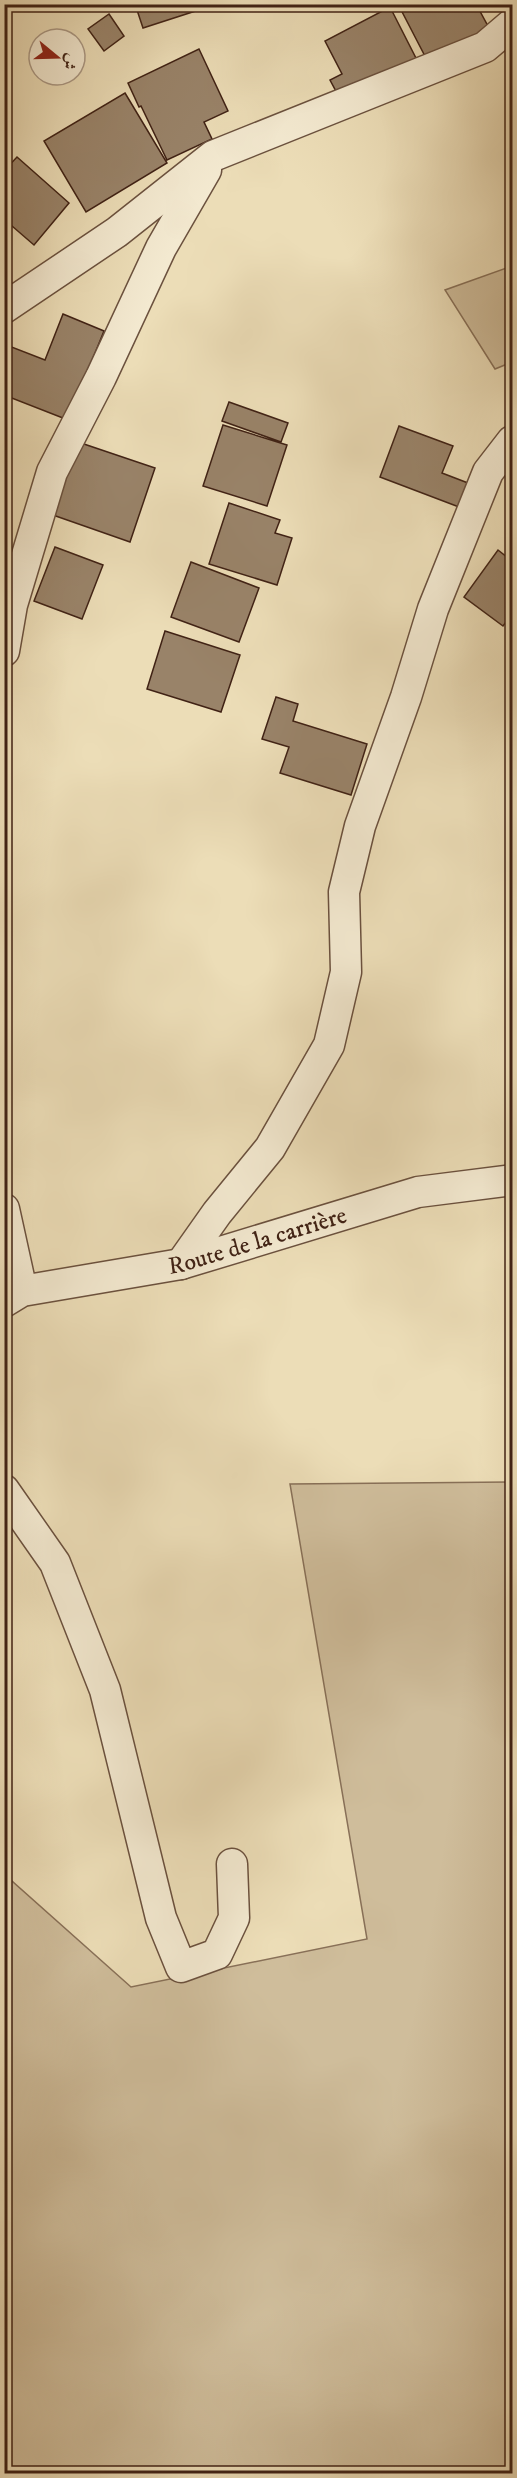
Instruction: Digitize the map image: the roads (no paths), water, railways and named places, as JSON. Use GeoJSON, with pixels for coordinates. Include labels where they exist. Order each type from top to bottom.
{"type":"FeatureCollection","features":[{"type":"Feature","properties":{"kind":"street"},"geometry":{"type":"LineString","coordinates":[[4,308],[117,232],[213,156],[485,46],[513,24]]}},
{"type":"Feature","properties":{"kind":"street"},"geometry":{"type":"LineString","coordinates":[[4,651],[12,605],[52,472],[101,376],[161,248],[213,156]]}},
{"type":"Feature","properties":{"kind":"street"},"geometry":{"type":"LineString","coordinates":[[181,1264],[217,1213],[270,1148],[329,1045],[346,972],[344,892],[360,826],[406,697],[434,609],[488,472],[513,441]]}},
{"type":"Feature","properties":{"kind":"street","name":"Route de la carrière"},"geometry":{"type":"LineString","coordinates":[[13,1296],[181,1264],[418,1192],[513,1180]]}},
{"type":"Feature","properties":{"kind":"street"},"geometry":{"type":"LineString","coordinates":[[4,1209],[13,1296]]}},
{"type":"Feature","properties":{"kind":"street"},"geometry":{"type":"LineString","coordinates":[[4,1490],[55,1563],[105,1690],[161,1918],[181,1967],[217,1953],[234,1917],[232,1864]]}}]}
